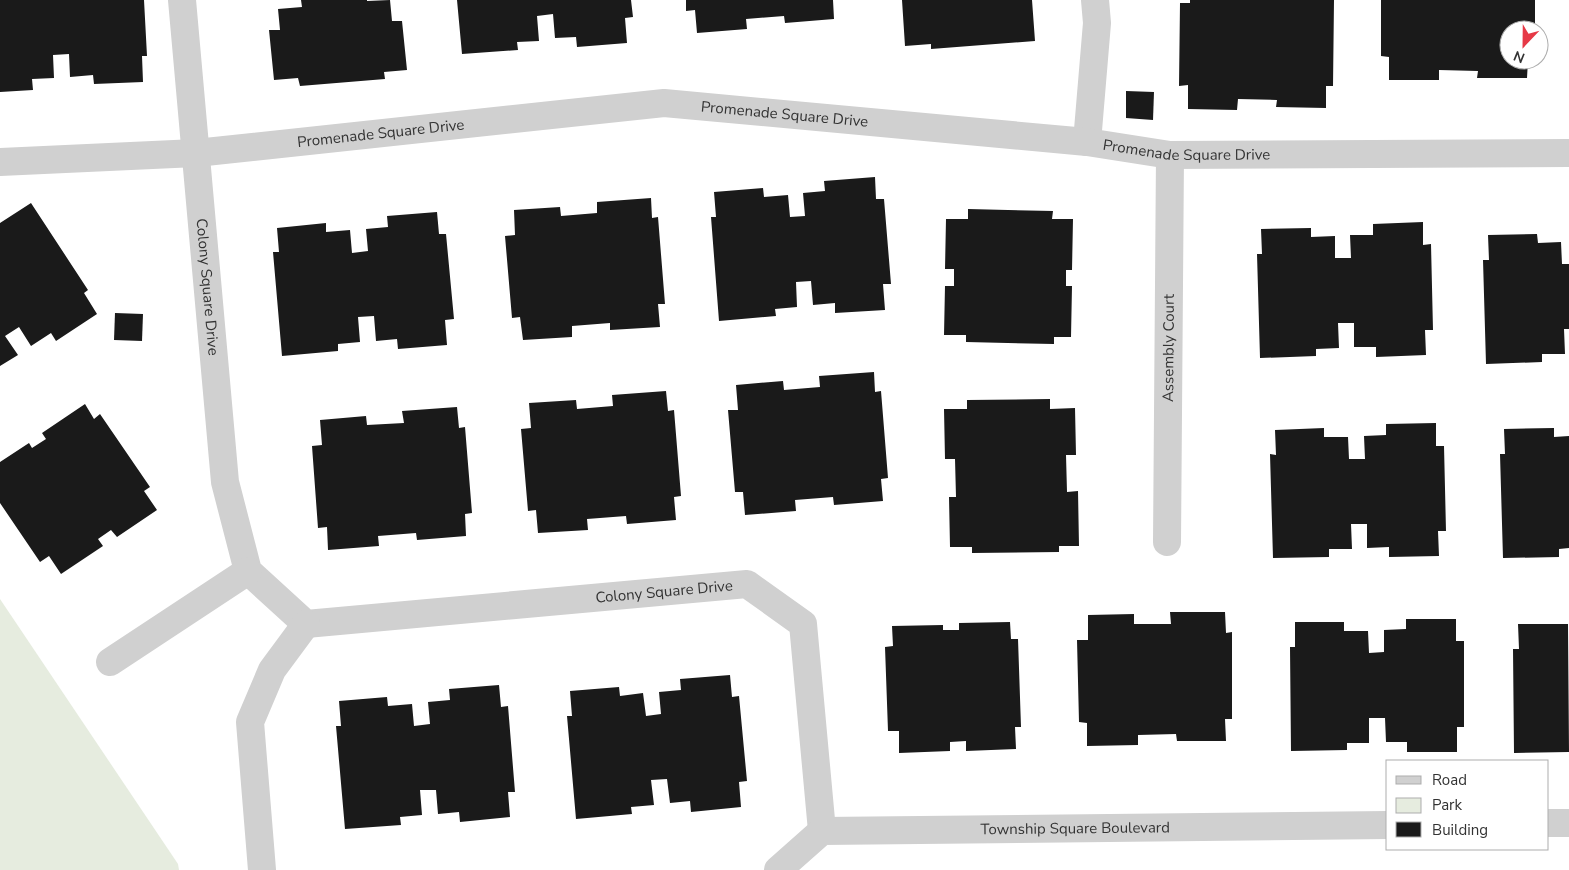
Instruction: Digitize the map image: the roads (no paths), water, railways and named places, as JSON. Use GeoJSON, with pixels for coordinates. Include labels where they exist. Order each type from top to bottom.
{"type":"FeatureCollection","features":[{"type":"Feature","properties":{"kind":"street","name":"Colony Square Drive"},"geometry":{"type":"LineString","coordinates":[[182,0],[225,482],[248,571]]}},
{"type":"Feature","properties":{"kind":"street"},"geometry":{"type":"LineString","coordinates":[[1087,142],[1097,23],[1095,0]]}},
{"type":"Feature","properties":{"kind":"street","name":"Promenade Square Drive"},"geometry":{"type":"LineString","coordinates":[[0,162],[196,153],[664,103],[1087,142],[1170,155],[1569,153]]}},
{"type":"Feature","properties":{"kind":"street","name":"Assembly Court"},"geometry":{"type":"LineString","coordinates":[[1167,542],[1170,155]]}},
{"type":"Feature","properties":{"kind":"street"},"geometry":{"type":"LineString","coordinates":[[110,662],[248,571],[306,624],[272,670],[250,722],[262,870]]}},
{"type":"Feature","properties":{"kind":"street","name":"Colony Square Drive"},"geometry":{"type":"LineString","coordinates":[[306,624],[747,584],[803,624],[822,831]]}},
{"type":"Feature","properties":{"kind":"street"},"geometry":{"type":"LineString","coordinates":[[1549,823],[1569,823]]}},
{"type":"Feature","properties":{"kind":"street","name":"Township Square Boulevard"},"geometry":{"type":"LineString","coordinates":[[822,831],[1386,825]]}},
{"type":"Feature","properties":{"kind":"street"},"geometry":{"type":"LineString","coordinates":[[778,870],[822,831]]}}]}
